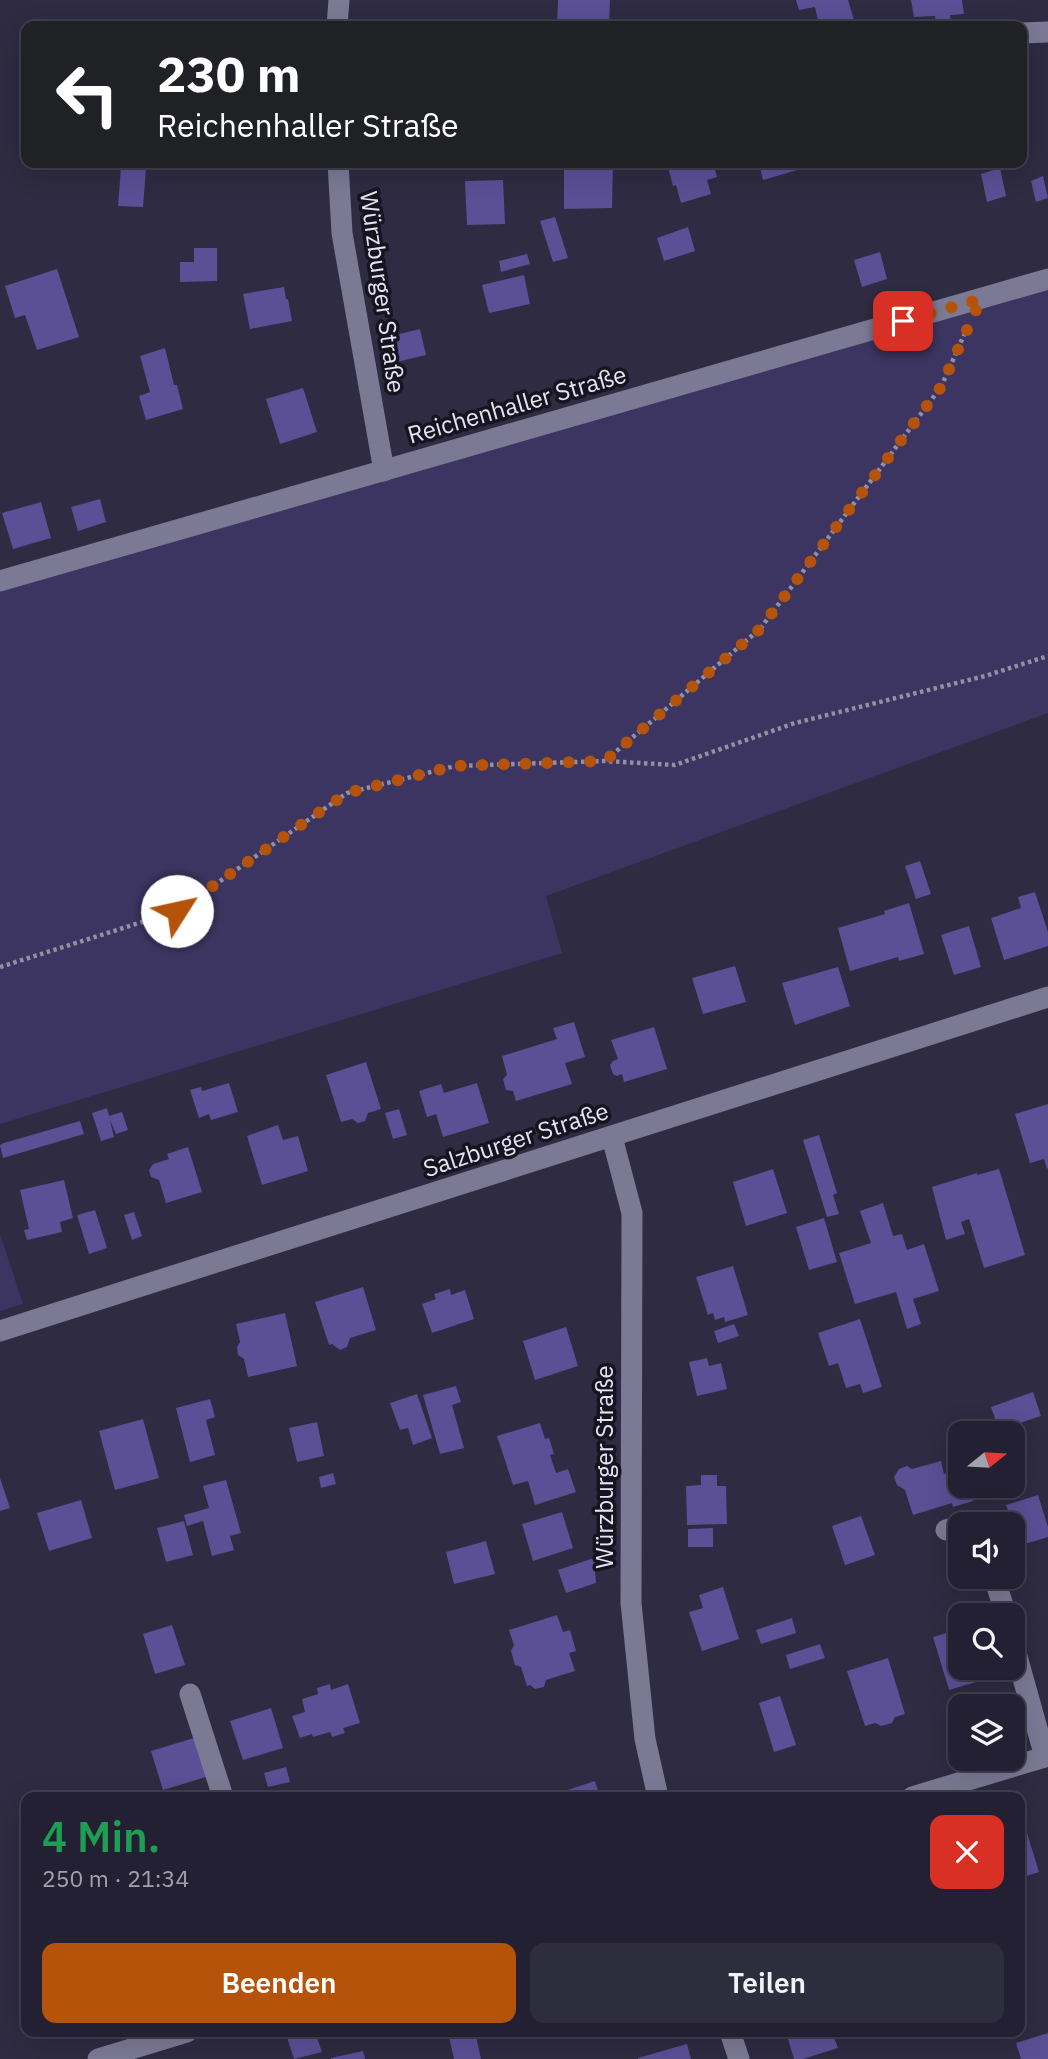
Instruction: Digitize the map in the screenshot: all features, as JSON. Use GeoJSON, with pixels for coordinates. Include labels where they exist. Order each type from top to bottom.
{"type":"FeatureCollection","features":[{"type":"Feature","properties":{"kind":"street"},"geometry":{"type":"LineString","coordinates":[[337,21],[339,0]]}},
{"type":"Feature","properties":{"kind":"street"},"geometry":{"type":"LineString","coordinates":[[1027,33],[1048,32]]}},
{"type":"Feature","properties":{"kind":"street","name":"Würzburger Straße"},"geometry":{"type":"LineString","coordinates":[[338,168],[341,233],[384,471]]}},
{"type":"Feature","properties":{"kind":"street","name":"Reichenhaller Straße"},"geometry":{"type":"LineString","coordinates":[[0,581],[1048,279]]}},
{"type":"Feature","properties":{"kind":"street","name":"Salzburger Straße"},"geometry":{"type":"LineString","coordinates":[[0,1331],[1048,998]]}},
{"type":"Feature","properties":{"kind":"street","name":"Würzburger Straße"},"geometry":{"type":"LineString","coordinates":[[611,1137],[632,1213],[631,1603],[645,1739],[657,1792]]}},
{"type":"Feature","properties":{"kind":"street"},"geometry":{"type":"LineString","coordinates":[[928,1792],[1046,1756],[1024,1680]]}},
{"type":"Feature","properties":{"kind":"street"},"geometry":{"type":"LineString","coordinates":[[190,1694],[221,1792]]}},
{"type":"Feature","properties":{"kind":"street"},"geometry":{"type":"LineString","coordinates":[[98,2059],[171,2037]]}},
{"type":"Feature","properties":{"kind":"street"},"geometry":{"type":"LineString","coordinates":[[732,2037],[739,2059]]}},
{"type":"Feature","properties":{"kind":"path"},"geometry":{"type":"LineString","coordinates":[[605,761],[760,629],[941,387],[981,299]]}},
{"type":"Feature","properties":{"kind":"path"},"geometry":{"type":"LineString","coordinates":[[0,967],[177,911],[347,793],[455,766],[605,761],[675,765],[795,723],[985,676],[1048,656]]}},
{"type":"Feature","properties":{"kind":"shaded area"},"geometry":{"type":"Polygon","coordinates":[[[1048,272],[1048,713],[546,896],[562,953],[0,1124],[0,581],[1048,272]]]}},
{"type":"Feature","properties":{"kind":"shaded area"},"geometry":{"type":"Polygon","coordinates":[[[0,1234],[23,1304],[0,1311],[0,1234]]]}},
{"type":"Feature","properties":{"kind":"building"},"geometry":{"type":"Polygon","coordinates":[[[558,0],[610,0],[609,21],[557,21],[558,0]]]}},
{"type":"Feature","properties":{"kind":"building"},"geometry":{"type":"Polygon","coordinates":[[[796,0],[848,0],[854,20],[818,21],[815,7],[799,10],[796,0]]]}},
{"type":"Feature","properties":{"kind":"building"},"geometry":{"type":"Polygon","coordinates":[[[911,0],[962,0],[964,14],[950,15],[951,21],[936,21],[935,16],[914,17],[911,0]]]}},
{"type":"Feature","properties":{"kind":"building"},"geometry":{"type":"Polygon","coordinates":[[[121,168],[146,169],[143,207],[118,206],[121,168]]]}},
{"type":"Feature","properties":{"kind":"building"},"geometry":{"type":"Polygon","coordinates":[[[564,168],[613,168],[612,208],[564,209],[564,168]]]}},
{"type":"Feature","properties":{"kind":"building"},"geometry":{"type":"Polygon","coordinates":[[[668,168],[714,168],[717,177],[707,180],[711,194],[681,203],[676,185],[673,186],[668,168]]]}},
{"type":"Feature","properties":{"kind":"building"},"geometry":{"type":"Polygon","coordinates":[[[760,168],[801,169],[763,180],[760,168]]]}},
{"type":"Feature","properties":{"kind":"building"},"geometry":{"type":"Polygon","coordinates":[[[1000,168],[1006,196],[987,202],[981,174],[1000,168]]]}},
{"type":"Feature","properties":{"kind":"building"},"geometry":{"type":"Polygon","coordinates":[[[1043,176],[1048,198],[1036,202],[1031,181],[1043,176]]]}},
{"type":"Feature","properties":{"kind":"building"},"geometry":{"type":"Polygon","coordinates":[[[503,180],[505,224],[467,225],[465,181],[503,180]]]}},
{"type":"Feature","properties":{"kind":"building"},"geometry":{"type":"Polygon","coordinates":[[[555,217],[568,258],[553,262],[540,221],[555,217]]]}},
{"type":"Feature","properties":{"kind":"building"},"geometry":{"type":"Polygon","coordinates":[[[688,227],[695,251],[664,261],[657,238],[688,227]]]}},
{"type":"Feature","properties":{"kind":"building"},"geometry":{"type":"Polygon","coordinates":[[[194,248],[217,248],[217,281],[180,282],[180,262],[194,262],[194,248]]]}},
{"type":"Feature","properties":{"kind":"building"},"geometry":{"type":"Polygon","coordinates":[[[880,252],[887,279],[862,287],[854,260],[880,252]]]}},
{"type":"Feature","properties":{"kind":"building"},"geometry":{"type":"Polygon","coordinates":[[[527,254],[530,264],[501,272],[499,261],[527,254]]]}},
{"type":"Feature","properties":{"kind":"building"},"geometry":{"type":"Polygon","coordinates":[[[57,269],[79,337],[37,350],[25,315],[15,318],[5,286],[57,269]]]}},
{"type":"Feature","properties":{"kind":"building"},"geometry":{"type":"Polygon","coordinates":[[[524,275],[530,304],[489,313],[482,285],[524,275]]]}},
{"type":"Feature","properties":{"kind":"building"},"geometry":{"type":"Polygon","coordinates":[[[284,287],[292,321],[250,329],[243,294],[284,287]]]}},
{"type":"Feature","properties":{"kind":"building"},"geometry":{"type":"Polygon","coordinates":[[[420,329],[426,355],[397,362],[391,336],[420,329]]]}},
{"type":"Feature","properties":{"kind":"building"},"geometry":{"type":"Polygon","coordinates":[[[165,348],[183,409],[146,420],[139,396],[150,392],[140,356],[165,348]]]}},
{"type":"Feature","properties":{"kind":"building"},"geometry":{"type":"Polygon","coordinates":[[[303,388],[317,432],[280,444],[266,399],[303,388]]]}},
{"type":"Feature","properties":{"kind":"building"},"geometry":{"type":"Polygon","coordinates":[[[100,499],[106,522],[78,531],[71,507],[100,499]]]}},
{"type":"Feature","properties":{"kind":"building"},"geometry":{"type":"Polygon","coordinates":[[[41,502],[51,538],[13,549],[2,513],[41,502]]]}},
{"type":"Feature","properties":{"kind":"building"},"geometry":{"type":"Polygon","coordinates":[[[920,861],[931,894],[916,899],[905,866],[920,861]]]}},
{"type":"Feature","properties":{"kind":"building"},"geometry":{"type":"Polygon","coordinates":[[[1035,892],[1048,932],[1048,946],[1004,960],[991,918],[1021,908],[1018,897],[1035,892]]]}},
{"type":"Feature","properties":{"kind":"building"},"geometry":{"type":"Polygon","coordinates":[[[909,903],[924,954],[899,961],[898,957],[850,971],[838,928],[885,914],[884,911],[909,903]]]}},
{"type":"Feature","properties":{"kind":"building"},"geometry":{"type":"Polygon","coordinates":[[[969,926],[981,967],[954,975],[941,935],[969,926]]]}},
{"type":"Feature","properties":{"kind":"building"},"geometry":{"type":"Polygon","coordinates":[[[735,966],[746,1002],[703,1014],[692,978],[735,966]]]}},
{"type":"Feature","properties":{"kind":"building"},"geometry":{"type":"Polygon","coordinates":[[[838,967],[850,1006],[795,1025],[782,983],[838,967]]]}},
{"type":"Feature","properties":{"kind":"building"},"geometry":{"type":"Polygon","coordinates":[[[574,1022],[585,1057],[565,1063],[572,1084],[516,1101],[513,1091],[506,1090],[503,1079],[507,1075],[502,1056],[557,1039],[553,1028],[574,1022]]]}},
{"type":"Feature","properties":{"kind":"building"},"geometry":{"type":"Polygon","coordinates":[[[654,1027],[667,1069],[624,1082],[622,1074],[613,1074],[610,1065],[618,1059],[611,1040],[654,1027]]]}},
{"type":"Feature","properties":{"kind":"building"},"geometry":{"type":"Polygon","coordinates":[[[366,1062],[381,1109],[368,1113],[365,1121],[358,1123],[352,1119],[341,1122],[326,1075],[366,1062]]]}},
{"type":"Feature","properties":{"kind":"building"},"geometry":{"type":"Polygon","coordinates":[[[229,1083],[238,1112],[211,1120],[209,1114],[199,1118],[190,1090],[201,1087],[202,1091],[229,1083]]]}},
{"type":"Feature","properties":{"kind":"building"},"geometry":{"type":"Polygon","coordinates":[[[477,1083],[489,1123],[443,1137],[436,1114],[427,1117],[419,1091],[441,1084],[444,1093],[477,1083]]]}},
{"type":"Feature","properties":{"kind":"building"},"geometry":{"type":"Polygon","coordinates":[[[1048,1104],[1047,1169],[1044,1159],[1030,1163],[1015,1114],[1048,1104]]]}},
{"type":"Feature","properties":{"kind":"building"},"geometry":{"type":"Polygon","coordinates":[[[107,1108],[109,1116],[122,1112],[128,1130],[116,1134],[110,1120],[114,1137],[101,1141],[92,1113],[107,1108]]]}},
{"type":"Feature","properties":{"kind":"building"},"geometry":{"type":"Polygon","coordinates":[[[399,1109],[407,1135],[393,1139],[385,1113],[399,1109]]]}},
{"type":"Feature","properties":{"kind":"building"},"geometry":{"type":"Polygon","coordinates":[[[80,1121],[84,1134],[3,1158],[0,1145],[4,1143],[80,1121]]]}},
{"type":"Feature","properties":{"kind":"building"},"geometry":{"type":"Polygon","coordinates":[[[278,1125],[283,1140],[298,1136],[308,1171],[262,1185],[247,1136],[278,1125]]]}},
{"type":"Feature","properties":{"kind":"building"},"geometry":{"type":"Polygon","coordinates":[[[819,1135],[837,1193],[833,1195],[839,1214],[827,1217],[803,1140],[819,1135]]]}},
{"type":"Feature","properties":{"kind":"building"},"geometry":{"type":"Polygon","coordinates":[[[188,1147],[202,1192],[166,1203],[159,1180],[151,1177],[149,1170],[153,1164],[169,1159],[167,1154],[188,1147]]]}},
{"type":"Feature","properties":{"kind":"building"},"geometry":{"type":"Polygon","coordinates":[[[773,1169],[787,1213],[746,1226],[733,1182],[773,1169]]]}},
{"type":"Feature","properties":{"kind":"building"},"geometry":{"type":"Polygon","coordinates":[[[999,1169],[1025,1255],[984,1268],[969,1219],[961,1222],[965,1234],[946,1240],[932,1187],[999,1169]]]}},
{"type":"Feature","properties":{"kind":"building"},"geometry":{"type":"Polygon","coordinates":[[[64,1180],[73,1218],[60,1222],[62,1232],[27,1240],[24,1230],[29,1229],[20,1190],[64,1180]]]}},
{"type":"Feature","properties":{"kind":"building"},"geometry":{"type":"Polygon","coordinates":[[[883,1203],[893,1236],[902,1234],[907,1250],[924,1244],[939,1291],[913,1299],[921,1324],[907,1329],[896,1292],[855,1304],[839,1253],[871,1243],[860,1211],[883,1203]]]}},
{"type":"Feature","properties":{"kind":"building"},"geometry":{"type":"Polygon","coordinates":[[[95,1210],[107,1248],[89,1254],[77,1215],[95,1210]]]}},
{"type":"Feature","properties":{"kind":"building"},"geometry":{"type":"Polygon","coordinates":[[[134,1212],[142,1236],[132,1240],[124,1215],[134,1212]]]}},
{"type":"Feature","properties":{"kind":"building"},"geometry":{"type":"Polygon","coordinates":[[[824,1218],[837,1262],[809,1270],[796,1227],[824,1218]]]}},
{"type":"Feature","properties":{"kind":"building"},"geometry":{"type":"Polygon","coordinates":[[[733,1266],[748,1315],[725,1322],[724,1317],[715,1320],[713,1313],[708,1315],[696,1277],[733,1266]]]}},
{"type":"Feature","properties":{"kind":"building"},"geometry":{"type":"Polygon","coordinates":[[[363,1287],[376,1330],[350,1338],[347,1347],[340,1350],[332,1344],[329,1345],[315,1302],[363,1287]]]}},
{"type":"Feature","properties":{"kind":"building"},"geometry":{"type":"Polygon","coordinates":[[[450,1289],[451,1295],[465,1290],[474,1319],[432,1333],[422,1304],[436,1299],[434,1294],[450,1289]]]}},
{"type":"Feature","properties":{"kind":"building"},"geometry":{"type":"Polygon","coordinates":[[[285,1313],[297,1366],[248,1377],[244,1359],[238,1355],[237,1347],[240,1342],[236,1324],[285,1313]]]}},
{"type":"Feature","properties":{"kind":"building"},"geometry":{"type":"Polygon","coordinates":[[[860,1319],[882,1387],[863,1393],[860,1384],[846,1388],[838,1363],[829,1366],[818,1333],[860,1319]]]}},
{"type":"Feature","properties":{"kind":"building"},"geometry":{"type":"Polygon","coordinates":[[[734,1324],[739,1336],[718,1343],[714,1331],[734,1324]]]}},
{"type":"Feature","properties":{"kind":"building"},"geometry":{"type":"Polygon","coordinates":[[[566,1327],[578,1366],[535,1380],[523,1341],[566,1327]]]}},
{"type":"Feature","properties":{"kind":"building"},"geometry":{"type":"Polygon","coordinates":[[[707,1358],[709,1366],[721,1363],[727,1389],[697,1396],[689,1362],[707,1358]]]}},
{"type":"Feature","properties":{"kind":"building"},"geometry":{"type":"Polygon","coordinates":[[[456,1386],[461,1402],[452,1405],[464,1448],[440,1454],[423,1395],[456,1386]]]}},
{"type":"Feature","properties":{"kind":"building"},"geometry":{"type":"Polygon","coordinates":[[[1033,1392],[1041,1416],[1026,1421],[996,1421],[991,1407],[1033,1392]]]}},
{"type":"Feature","properties":{"kind":"building"},"geometry":{"type":"Polygon","coordinates":[[[417,1394],[432,1438],[413,1445],[408,1428],[400,1430],[390,1403],[417,1394]]]}},
{"type":"Feature","properties":{"kind":"building"},"geometry":{"type":"Polygon","coordinates":[[[210,1399],[215,1417],[206,1420],[215,1455],[190,1462],[176,1408],[210,1399]]]}},
{"type":"Feature","properties":{"kind":"building"},"geometry":{"type":"Polygon","coordinates":[[[143,1419],[159,1478],[115,1490],[99,1431],[143,1419]]]}},
{"type":"Feature","properties":{"kind":"building"},"geometry":{"type":"Polygon","coordinates":[[[317,1422],[324,1456],[297,1462],[289,1428],[317,1422]]]}},
{"type":"Feature","properties":{"kind":"building"},"geometry":{"type":"Polygon","coordinates":[[[540,1423],[545,1439],[549,1438],[554,1454],[550,1455],[556,1473],[568,1469],[576,1492],[535,1505],[528,1481],[513,1485],[497,1436],[540,1423]]]}},
{"type":"Feature","properties":{"kind":"building"},"geometry":{"type":"Polygon","coordinates":[[[941,1461],[944,1474],[948,1473],[948,1498],[972,1498],[973,1501],[953,1507],[952,1503],[913,1515],[905,1490],[897,1485],[894,1477],[899,1469],[907,1466],[912,1469],[941,1461]]]}},
{"type":"Feature","properties":{"kind":"building"},"geometry":{"type":"Polygon","coordinates":[[[333,1473],[336,1484],[321,1488],[319,1477],[333,1473]]]}},
{"type":"Feature","properties":{"kind":"building"},"geometry":{"type":"Polygon","coordinates":[[[701,1475],[717,1475],[717,1486],[726,1486],[727,1524],[687,1525],[686,1486],[701,1485],[701,1475]]]}},
{"type":"Feature","properties":{"kind":"building"},"geometry":{"type":"Polygon","coordinates":[[[0,1478],[10,1508],[0,1511],[0,1478]]]}},
{"type":"Feature","properties":{"kind":"building"},"geometry":{"type":"Polygon","coordinates":[[[226,1480],[241,1533],[230,1536],[234,1550],[212,1556],[203,1521],[187,1526],[184,1515],[209,1508],[203,1486],[226,1480]]]}},
{"type":"Feature","properties":{"kind":"building"},"geometry":{"type":"Polygon","coordinates":[[[1038,1495],[1048,1527],[1048,1537],[1025,1544],[1025,1512],[1009,1512],[1006,1505],[1038,1495]]]}},
{"type":"Feature","properties":{"kind":"building"},"geometry":{"type":"Polygon","coordinates":[[[81,1500],[92,1538],[49,1551],[37,1513],[81,1500]]]}},
{"type":"Feature","properties":{"kind":"building"},"geometry":{"type":"Polygon","coordinates":[[[562,1512],[573,1548],[533,1561],[522,1524],[562,1512]]]}},
{"type":"Feature","properties":{"kind":"building"},"geometry":{"type":"Polygon","coordinates":[[[861,1516],[875,1555],[845,1565],[832,1526],[861,1516]]]}},
{"type":"Feature","properties":{"kind":"building"},"geometry":{"type":"Polygon","coordinates":[[[184,1521],[193,1555],[166,1562],[157,1528],[184,1521]]]}},
{"type":"Feature","properties":{"kind":"building"},"geometry":{"type":"Polygon","coordinates":[[[713,1528],[713,1547],[688,1547],[688,1529],[713,1528]]]}},
{"type":"Feature","properties":{"kind":"building"},"geometry":{"type":"Polygon","coordinates":[[[486,1541],[495,1574],[454,1584],[446,1552],[486,1541]]]}},
{"type":"Feature","properties":{"kind":"building"},"geometry":{"type":"Polygon","coordinates":[[[594,1558],[596,1583],[566,1593],[558,1570],[594,1558]]]}},
{"type":"Feature","properties":{"kind":"building"},"geometry":{"type":"Polygon","coordinates":[[[723,1587],[739,1639],[702,1651],[689,1612],[703,1608],[699,1595],[723,1587]]]}},
{"type":"Feature","properties":{"kind":"building"},"geometry":{"type":"Polygon","coordinates":[[[557,1615],[563,1632],[570,1630],[576,1651],[569,1653],[575,1671],[546,1680],[544,1687],[535,1689],[527,1686],[521,1667],[515,1665],[511,1651],[514,1645],[509,1630],[557,1615]]]}},
{"type":"Feature","properties":{"kind":"building"},"geometry":{"type":"Polygon","coordinates":[[[792,1618],[796,1633],[761,1644],[756,1630],[792,1618]]]}},
{"type":"Feature","properties":{"kind":"building"},"geometry":{"type":"Polygon","coordinates":[[[172,1625],[185,1665],[155,1674],[143,1634],[172,1625]]]}},
{"type":"Feature","properties":{"kind":"building"},"geometry":{"type":"Polygon","coordinates":[[[948,1632],[948,1680],[983,1680],[949,1690],[933,1637],[948,1632]]]}},
{"type":"Feature","properties":{"kind":"building"},"geometry":{"type":"Polygon","coordinates":[[[820,1644],[825,1658],[790,1669],[786,1655],[820,1644]]]}},
{"type":"Feature","properties":{"kind":"building"},"geometry":{"type":"Polygon","coordinates":[[[888,1658],[905,1714],[895,1717],[892,1723],[865,1726],[847,1671],[888,1658]]]}},
{"type":"Feature","properties":{"kind":"building"},"geometry":{"type":"Polygon","coordinates":[[[330,1684],[331,1690],[348,1684],[360,1723],[343,1728],[345,1733],[332,1737],[330,1732],[300,1738],[292,1716],[305,1712],[302,1699],[318,1694],[317,1688],[330,1684]]]}},
{"type":"Feature","properties":{"kind":"building"},"geometry":{"type":"Polygon","coordinates":[[[780,1696],[796,1745],[774,1752],[759,1703],[780,1696]]]}},
{"type":"Feature","properties":{"kind":"building"},"geometry":{"type":"Polygon","coordinates":[[[271,1708],[283,1748],[243,1760],[230,1721],[271,1708]]]}},
{"type":"Feature","properties":{"kind":"building"},"geometry":{"type":"Polygon","coordinates":[[[194,1738],[206,1777],[163,1790],[151,1751],[194,1738]]]}},
{"type":"Feature","properties":{"kind":"building"},"geometry":{"type":"Polygon","coordinates":[[[286,1767],[290,1782],[268,1787],[264,1773],[286,1767]]]}},
{"type":"Feature","properties":{"kind":"building"},"geometry":{"type":"Polygon","coordinates":[[[595,1781],[598,1792],[561,1792],[595,1781]]]}},
{"type":"Feature","properties":{"kind":"building"},"geometry":{"type":"Polygon","coordinates":[[[1025,1830],[1039,1872],[1025,1876],[1025,1830]]]}},
{"type":"Feature","properties":{"kind":"building"},"geometry":{"type":"Polygon","coordinates":[[[1048,2033],[1048,2059],[1021,2059],[1016,2043],[1048,2033]]]}},
{"type":"Feature","properties":{"kind":"building"},"geometry":{"type":"Polygon","coordinates":[[[287,2037],[317,2037],[322,2052],[294,2059],[287,2037]]]}},
{"type":"Feature","properties":{"kind":"building"},"geometry":{"type":"Polygon","coordinates":[[[449,2037],[476,2037],[481,2059],[454,2059],[449,2037]]]}},
{"type":"Feature","properties":{"kind":"building"},"geometry":{"type":"Polygon","coordinates":[[[787,2037],[834,2037],[838,2048],[803,2059],[794,2059],[787,2037]]]}},
{"type":"Feature","properties":{"kind":"building"},"geometry":{"type":"Polygon","coordinates":[[[687,2044],[691,2059],[638,2059],[638,2058],[687,2044]]]}},
{"type":"Feature","properties":{"kind":"building"},"geometry":{"type":"Polygon","coordinates":[[[363,2051],[365,2059],[331,2059],[331,2058],[363,2051]]]}},
{"type":"Feature","properties":{"kind":"route"},"geometry":{"type":"LineString","coordinates":[[177,911],[347,793],[455,766],[605,761],[760,629],[941,387],[981,299],[903,321]]}}]}
